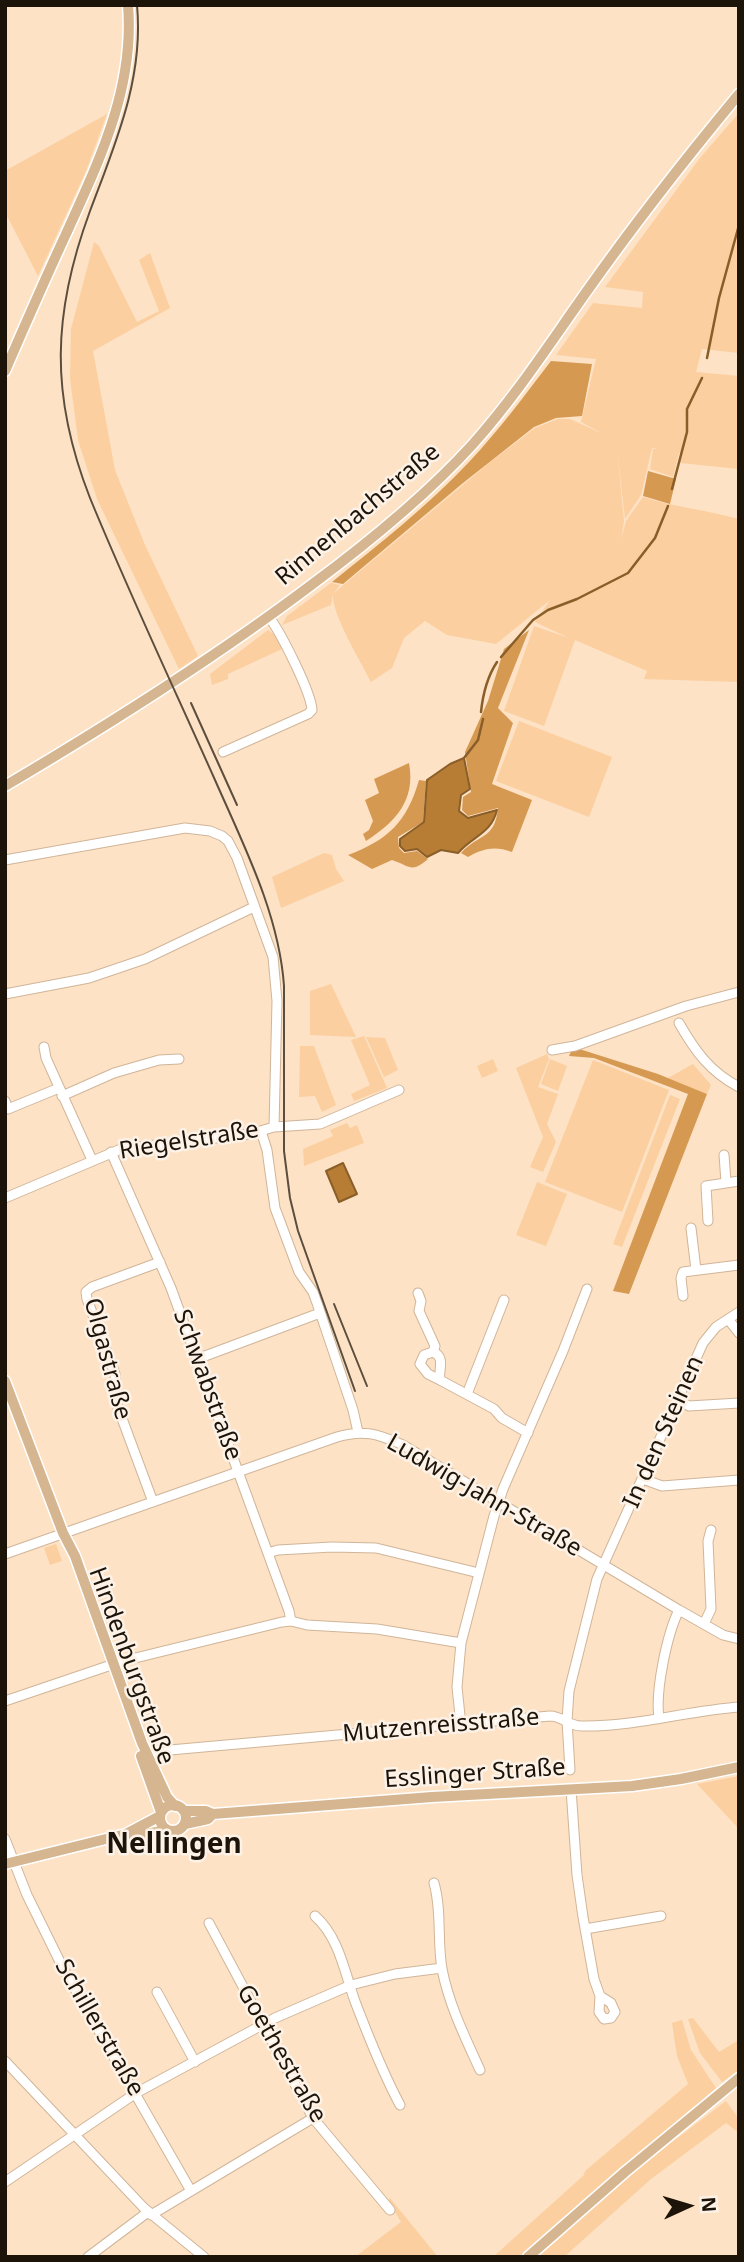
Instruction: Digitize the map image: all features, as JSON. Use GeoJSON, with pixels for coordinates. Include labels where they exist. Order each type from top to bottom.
{"type":"FeatureCollection","features":[{"type":"Feature","properties":{"kind":"main road"},"geometry":{"type":"LineString","coordinates":[[5,371],[88,185],[115,117],[129,53],[128,5]]}},
{"type":"Feature","properties":{"kind":"main road","name":"Rinnenbachstraße"},"geometry":{"type":"LineString","coordinates":[[5,786],[179,679],[269,617],[421,496],[473,444],[526,378],[665,185],[739,94]]}},
{"type":"Feature","properties":{"kind":"main road","name":"Hindenburgstraße"},"geometry":{"type":"LineString","coordinates":[[5,1381],[148,1762],[161,1814]]}},
{"type":"Feature","properties":{"kind":"main road","name":"Hindenburgstraße"},"geometry":{"type":"LineString","coordinates":[[148,1762],[167,1797],[179,1808]]}},
{"type":"Feature","properties":{"kind":"main road","name":"Esslinger Straße"},"geometry":{"type":"LineString","coordinates":[[9,1863],[126,1834],[161,1814],[166,1807],[213,1814],[651,1784],[739,1767]]}},
{"type":"Feature","properties":{"kind":"main road"},"geometry":{"type":"LineString","coordinates":[[179,1808],[185,1824]]}},
{"type":"Feature","properties":{"kind":"main road"},"geometry":{"type":"LineString","coordinates":[[161,1814],[162,1826],[167,1830]]}},
{"type":"Feature","properties":{"kind":"main road","name":"Esslinger Straße"},"geometry":{"type":"LineString","coordinates":[[126,1834],[179,1830],[185,1824],[208,1819],[213,1814]]}},
{"type":"Feature","properties":{"kind":"main road"},"geometry":{"type":"LineString","coordinates":[[528,2257],[739,2078]]}},
{"type":"Feature","properties":{"kind":"main road"},"geometry":{"type":"LineString","coordinates":[[727,2089],[739,2084]]}},
{"type":"Feature","properties":{"kind":"street"},"geometry":{"type":"LineString","coordinates":[[223,751],[311,712],[309,698],[280,633],[269,617]]}},
{"type":"Feature","properties":{"kind":"street"},"geometry":{"type":"LineString","coordinates":[[5,860],[159,831],[194,828],[218,834],[228,842],[273,957],[276,974],[274,1127]]}},
{"type":"Feature","properties":{"kind":"street"},"geometry":{"type":"LineString","coordinates":[[5,994],[89,978],[145,959],[254,907]]}},
{"type":"Feature","properties":{"kind":"street"},"geometry":{"type":"LineString","coordinates":[[552,1050],[575,1046],[686,1006],[739,992]]}},
{"type":"Feature","properties":{"kind":"street"},"geometry":{"type":"LineString","coordinates":[[679,1024],[691,1045],[709,1067],[739,1087]]}},
{"type":"Feature","properties":{"kind":"street"},"geometry":{"type":"LineString","coordinates":[[44,1047],[46,1058],[92,1160]]}},
{"type":"Feature","properties":{"kind":"street"},"geometry":{"type":"LineString","coordinates":[[5,1101],[8,1109],[159,1060],[179,1059]]}},
{"type":"Feature","properties":{"kind":"street","name":"Riegelstraße"},"geometry":{"type":"LineString","coordinates":[[5,1198],[129,1147],[261,1131],[274,1127],[324,1123],[399,1090]]}},
{"type":"Feature","properties":{"kind":"street","name":"Ludwig-Jahn-Straße"},"geometry":{"type":"LineString","coordinates":[[261,1131],[267,1150],[275,1208],[299,1272],[313,1292],[358,1432],[386,1438],[403,1446],[723,1635],[739,1639]]}},
{"type":"Feature","properties":{"kind":"street","name":"Schwabstraße"},"geometry":{"type":"LineString","coordinates":[[111,1153],[160,1262],[291,1621]]}},
{"type":"Feature","properties":{"kind":"street"},"geometry":{"type":"LineString","coordinates":[[724,1155],[726,1182]]}},
{"type":"Feature","properties":{"kind":"street"},"geometry":{"type":"LineString","coordinates":[[708,1222],[706,1186],[739,1181]]}},
{"type":"Feature","properties":{"kind":"street"},"geometry":{"type":"LineString","coordinates":[[691,1228],[696,1270]]}},
{"type":"Feature","properties":{"kind":"street","name":"Olgastraße"},"geometry":{"type":"LineString","coordinates":[[153,1502],[117,1405],[115,1374],[86,1292],[92,1286],[160,1262]]}},
{"type":"Feature","properties":{"kind":"street"},"geometry":{"type":"LineString","coordinates":[[683,1296],[683,1272],[739,1265]]}},
{"type":"Feature","properties":{"kind":"street"},"geometry":{"type":"LineString","coordinates":[[461,1725],[457,1687],[461,1643],[499,1502],[587,1289]]}},
{"type":"Feature","properties":{"kind":"street"},"geometry":{"type":"LineString","coordinates":[[418,1293],[421,1301],[419,1311],[435,1346],[433,1352]]}},
{"type":"Feature","properties":{"kind":"street"},"geometry":{"type":"LineString","coordinates":[[467,1394],[504,1300]]}},
{"type":"Feature","properties":{"kind":"street","name":"In den Steinen"},"geometry":{"type":"LineString","coordinates":[[570,1770],[567,1721],[569,1691],[597,1579],[708,1335],[739,1312]]}},
{"type":"Feature","properties":{"kind":"street"},"geometry":{"type":"LineString","coordinates":[[197,1359],[320,1313]]}},
{"type":"Feature","properties":{"kind":"street"},"geometry":{"type":"LineString","coordinates":[[728,1319],[739,1333]]}},
{"type":"Feature","properties":{"kind":"street"},"geometry":{"type":"LineString","coordinates":[[440,1380],[438,1354],[433,1352],[424,1355],[420,1364],[428,1374],[494,1409],[502,1418],[528,1433]]}},
{"type":"Feature","properties":{"kind":"street"},"geometry":{"type":"LineString","coordinates":[[677,1400],[689,1406],[739,1403]]}},
{"type":"Feature","properties":{"kind":"street"},"geometry":{"type":"LineString","coordinates":[[5,1553],[358,1432]]}},
{"type":"Feature","properties":{"kind":"street"},"geometry":{"type":"LineString","coordinates":[[643,1479],[662,1486],[739,1480]]}},
{"type":"Feature","properties":{"kind":"street"},"geometry":{"type":"LineString","coordinates":[[704,1624],[711,1609],[708,1541],[711,1531]]}},
{"type":"Feature","properties":{"kind":"street"},"geometry":{"type":"LineString","coordinates":[[268,1553],[322,1547],[376,1548],[479,1573]]}},
{"type":"Feature","properties":{"kind":"street"},"geometry":{"type":"LineString","coordinates":[[659,1718],[664,1661],[679,1609]]}},
{"type":"Feature","properties":{"kind":"street"},"geometry":{"type":"LineString","coordinates":[[5,1701],[111,1665],[255,1627],[291,1621],[307,1625],[390,1630],[461,1643]]}},
{"type":"Feature","properties":{"kind":"street","name":"Mutzenreisstraße"},"geometry":{"type":"LineString","coordinates":[[148,1762],[170,1750],[550,1716],[558,1716],[581,1726],[739,1707]]}},
{"type":"Feature","properties":{"kind":"street"},"geometry":{"type":"LineString","coordinates":[[570,1789],[577,1875],[594,1979],[600,1996]]}},
{"type":"Feature","properties":{"kind":"street","name":"Schillerstraße"},"geometry":{"type":"LineString","coordinates":[[5,1839],[9,1863],[60,1960],[191,2191]]}},
{"type":"Feature","properties":{"kind":"street"},"geometry":{"type":"LineString","coordinates":[[434,1883],[438,1898],[442,1968],[454,2011],[480,2070]]}},
{"type":"Feature","properties":{"kind":"street"},"geometry":{"type":"LineString","coordinates":[[315,1916],[334,1944],[400,2105]]}},
{"type":"Feature","properties":{"kind":"street"},"geometry":{"type":"LineString","coordinates":[[585,1929],[661,1916]]}},
{"type":"Feature","properties":{"kind":"street","name":"Goethestraße"},"geometry":{"type":"LineString","coordinates":[[209,1923],[313,2118],[390,2210]]}},
{"type":"Feature","properties":{"kind":"street"},"geometry":{"type":"LineString","coordinates":[[5,2182],[136,2093],[263,2024],[351,1985],[442,1968]]}},
{"type":"Feature","properties":{"kind":"street"},"geometry":{"type":"LineString","coordinates":[[157,1992],[195,2062]]}},
{"type":"Feature","properties":{"kind":"street"},"geometry":{"type":"LineString","coordinates":[[5,2061],[150,2213],[204,2257]]}},
{"type":"Feature","properties":{"kind":"street"},"geometry":{"type":"LineString","coordinates":[[88,2257],[150,2213],[313,2118]]}},
{"type":"Feature","properties":{"kind":"shaded area"},"geometry":{"type":"Polygon","coordinates":[[[739,113],[739,353],[702,349],[696,372],[739,376],[739,469],[680,463],[682,454],[679,453],[673,477],[650,469],[653,449],[658,449],[652,448],[641,495],[625,519],[617,449],[624,521],[621,540],[626,521],[643,497],[739,519],[739,682],[644,679],[647,671],[575,640],[544,726],[504,711],[534,626],[569,638],[535,622],[550,600],[496,644],[447,635],[425,621],[404,638],[392,668],[371,682],[342,625],[333,594],[331,605],[282,625],[287,616],[331,583],[340,585],[334,593],[489,463],[535,428],[558,419],[570,419],[603,434],[581,422],[596,359],[556,355],[593,303],[642,308],[643,292],[605,287],[700,158],[739,113]]]}},
{"type":"Feature","properties":{"kind":"shaded area"},"geometry":{"type":"Polygon","coordinates":[[[107,114],[86,171],[38,276],[5,212],[5,171],[107,114]]]}},
{"type":"Feature","properties":{"kind":"shaded area"},"geometry":{"type":"Polygon","coordinates":[[[94,242],[99,246],[137,322],[159,311],[139,260],[150,253],[170,308],[93,351],[115,470],[145,545],[198,656],[179,669],[97,499],[78,440],[70,378],[71,329],[94,242]]]}},
{"type":"Feature","properties":{"kind":"shaded area"},"geometry":{"type":"Polygon","coordinates":[[[551,361],[592,364],[582,416],[556,418],[534,427],[343,584],[332,582],[454,478],[512,412],[551,361]]]}},
{"type":"Feature","properties":{"kind":"shaded area"},"geometry":{"type":"Polygon","coordinates":[[[648,471],[676,479],[670,504],[643,496],[648,471]]]}},
{"type":"Feature","properties":{"kind":"shaded area"},"geometry":{"type":"Polygon","coordinates":[[[268,630],[275,635],[282,649],[228,674],[228,679],[212,685],[210,674],[268,630]]]}},
{"type":"Feature","properties":{"kind":"shaded area"},"geometry":{"type":"Polygon","coordinates":[[[529,630],[498,708],[513,723],[492,784],[532,800],[512,852],[490,849],[468,857],[461,853],[490,831],[498,808],[468,816],[462,810],[463,797],[471,792],[465,752],[488,701],[504,649],[529,630]]]}},
{"type":"Feature","properties":{"kind":"shaded area"},"geometry":{"type":"Polygon","coordinates":[[[519,721],[612,757],[589,817],[496,781],[519,721]]]}},
{"type":"Feature","properties":{"kind":"shaded area"},"geometry":{"type":"Polygon","coordinates":[[[464,758],[470,789],[461,795],[459,811],[468,818],[497,810],[491,824],[458,853],[441,850],[427,857],[417,849],[405,851],[400,846],[400,839],[424,822],[427,780],[464,758]]]}},
{"type":"Feature","properties":{"kind":"shaded area"},"geometry":{"type":"Polygon","coordinates":[[[409,763],[409,789],[401,809],[386,826],[366,841],[363,834],[369,830],[373,821],[365,800],[379,793],[374,779],[409,763]]]}},
{"type":"Feature","properties":{"kind":"shaded area"},"geometry":{"type":"Polygon","coordinates":[[[419,780],[426,781],[423,822],[398,837],[399,848],[404,853],[417,851],[428,859],[414,867],[392,860],[372,869],[348,855],[374,843],[394,828],[408,807],[419,780]]]}},
{"type":"Feature","properties":{"kind":"shaded area"},"geometry":{"type":"Polygon","coordinates":[[[324,853],[332,855],[336,869],[344,881],[281,908],[272,877],[324,853]]]}},
{"type":"Feature","properties":{"kind":"shaded area"},"geometry":{"type":"Polygon","coordinates":[[[331,984],[356,1037],[310,1035],[310,991],[331,984]]]}},
{"type":"Feature","properties":{"kind":"shaded area"},"geometry":{"type":"Polygon","coordinates":[[[364,1036],[387,1088],[354,1101],[351,1094],[370,1085],[351,1040],[364,1036]]]}},
{"type":"Feature","properties":{"kind":"shaded area"},"geometry":{"type":"Polygon","coordinates":[[[366,1037],[385,1038],[398,1070],[384,1077],[366,1037]]]}},
{"type":"Feature","properties":{"kind":"shaded area"},"geometry":{"type":"Polygon","coordinates":[[[300,1046],[314,1046],[336,1105],[322,1112],[315,1096],[299,1097],[300,1046]]]}},
{"type":"Feature","properties":{"kind":"shaded area"},"geometry":{"type":"Polygon","coordinates":[[[573,1047],[658,1074],[707,1094],[629,1294],[613,1291],[688,1094],[594,1058],[569,1056],[573,1047]]]}},
{"type":"Feature","properties":{"kind":"shaded area"},"geometry":{"type":"Polygon","coordinates":[[[547,1054],[549,1059],[538,1087],[558,1094],[547,1124],[556,1142],[543,1172],[530,1167],[543,1137],[516,1068],[547,1054]]]}},
{"type":"Feature","properties":{"kind":"shaded area"},"geometry":{"type":"Polygon","coordinates":[[[493,1059],[498,1071],[482,1078],[477,1066],[493,1059]]]}},
{"type":"Feature","properties":{"kind":"shaded area"},"geometry":{"type":"Polygon","coordinates":[[[550,1059],[567,1066],[558,1091],[541,1084],[550,1059]]]}},
{"type":"Feature","properties":{"kind":"shaded area"},"geometry":{"type":"Polygon","coordinates":[[[593,1060],[669,1090],[622,1212],[545,1182],[593,1060]]]}},
{"type":"Feature","properties":{"kind":"shaded area"},"geometry":{"type":"Polygon","coordinates":[[[693,1064],[711,1085],[707,1094],[668,1078],[693,1064]]]}},
{"type":"Feature","properties":{"kind":"shaded area"},"geometry":{"type":"Polygon","coordinates":[[[670,1095],[680,1099],[622,1247],[613,1244],[670,1095]]]}},
{"type":"Feature","properties":{"kind":"shaded area"},"geometry":{"type":"Polygon","coordinates":[[[347,1123],[350,1128],[357,1125],[364,1143],[304,1166],[303,1149],[333,1136],[330,1130],[347,1123]]]}},
{"type":"Feature","properties":{"kind":"shaded area"},"geometry":{"type":"Polygon","coordinates":[[[343,1163],[357,1194],[339,1202],[326,1171],[343,1163]]]}},
{"type":"Feature","properties":{"kind":"shaded area"},"geometry":{"type":"Polygon","coordinates":[[[537,1182],[567,1194],[546,1246],[516,1235],[537,1182]]]}},
{"type":"Feature","properties":{"kind":"shaded area"},"geometry":{"type":"Polygon","coordinates":[[[56,1544],[62,1561],[50,1565],[44,1548],[56,1544]]]}},
{"type":"Feature","properties":{"kind":"shaded area"},"geometry":{"type":"Polygon","coordinates":[[[739,1776],[739,1829],[697,1784],[739,1776]]]}},
{"type":"Feature","properties":{"kind":"shaded area"},"geometry":{"type":"Polygon","coordinates":[[[693,2018],[719,2052],[739,2040],[739,2070],[722,2082],[700,2053],[688,2019],[693,2018]]]}},
{"type":"Feature","properties":{"kind":"shaded area"},"geometry":{"type":"Polygon","coordinates":[[[682,2020],[691,2050],[716,2088],[520,2257],[493,2257],[584,2175],[585,2171],[688,2084],[677,2056],[672,2023],[682,2020]]]}},
{"type":"Feature","properties":{"kind":"shaded area"},"geometry":{"type":"Polygon","coordinates":[[[726,2101],[739,2119],[739,2133],[726,2123],[651,2179],[564,2257],[536,2257],[643,2164],[726,2101]]]}},
{"type":"Feature","properties":{"kind":"shaded area"},"geometry":{"type":"Polygon","coordinates":[[[390,2198],[438,2257],[355,2257],[401,2222],[388,2200],[390,2198]]]}},
{"type":"Feature","properties":{"kind":"waterway"},"geometry":{"type":"LineString","coordinates":[[707,358],[719,298],[739,225]]}},
{"type":"Feature","properties":{"kind":"waterway"},"geometry":{"type":"LineString","coordinates":[[672,489],[687,432],[687,409],[702,378]]}},
{"type":"Feature","properties":{"kind":"waterway"},"geometry":{"type":"LineString","coordinates":[[501,657],[533,620],[548,610],[577,599],[628,573],[655,538],[668,506]]}},
{"type":"Feature","properties":{"kind":"waterway"},"geometry":{"type":"LineString","coordinates":[[481,712],[486,686],[497,662]]}},
{"type":"Feature","properties":{"kind":"waterway"},"geometry":{"type":"LineString","coordinates":[[464,758],[478,740],[483,719]]}},
{"type":"Feature","properties":{"kind":"tram line"},"geometry":{"type":"LineString","coordinates":[[137,5],[138,32],[132,85],[118,136],[77,249],[68,285],[63,320],[62,390],[77,461],[90,498],[237,830],[268,907],[281,959],[284,986],[284,1151],[290,1198],[298,1231],[355,1391]]}},
{"type":"Feature","properties":{"kind":"tram line"},"geometry":{"type":"LineString","coordinates":[[191,703],[237,805]]}},
{"type":"Feature","properties":{"kind":"tram line"},"geometry":{"type":"LineString","coordinates":[[334,1304],[367,1386]]}},
{"type":"Feature","properties":{"kind":"district","name":"Nellingen"},"geometry":{"type":"Point","coordinates":[174,1845]}}]}
